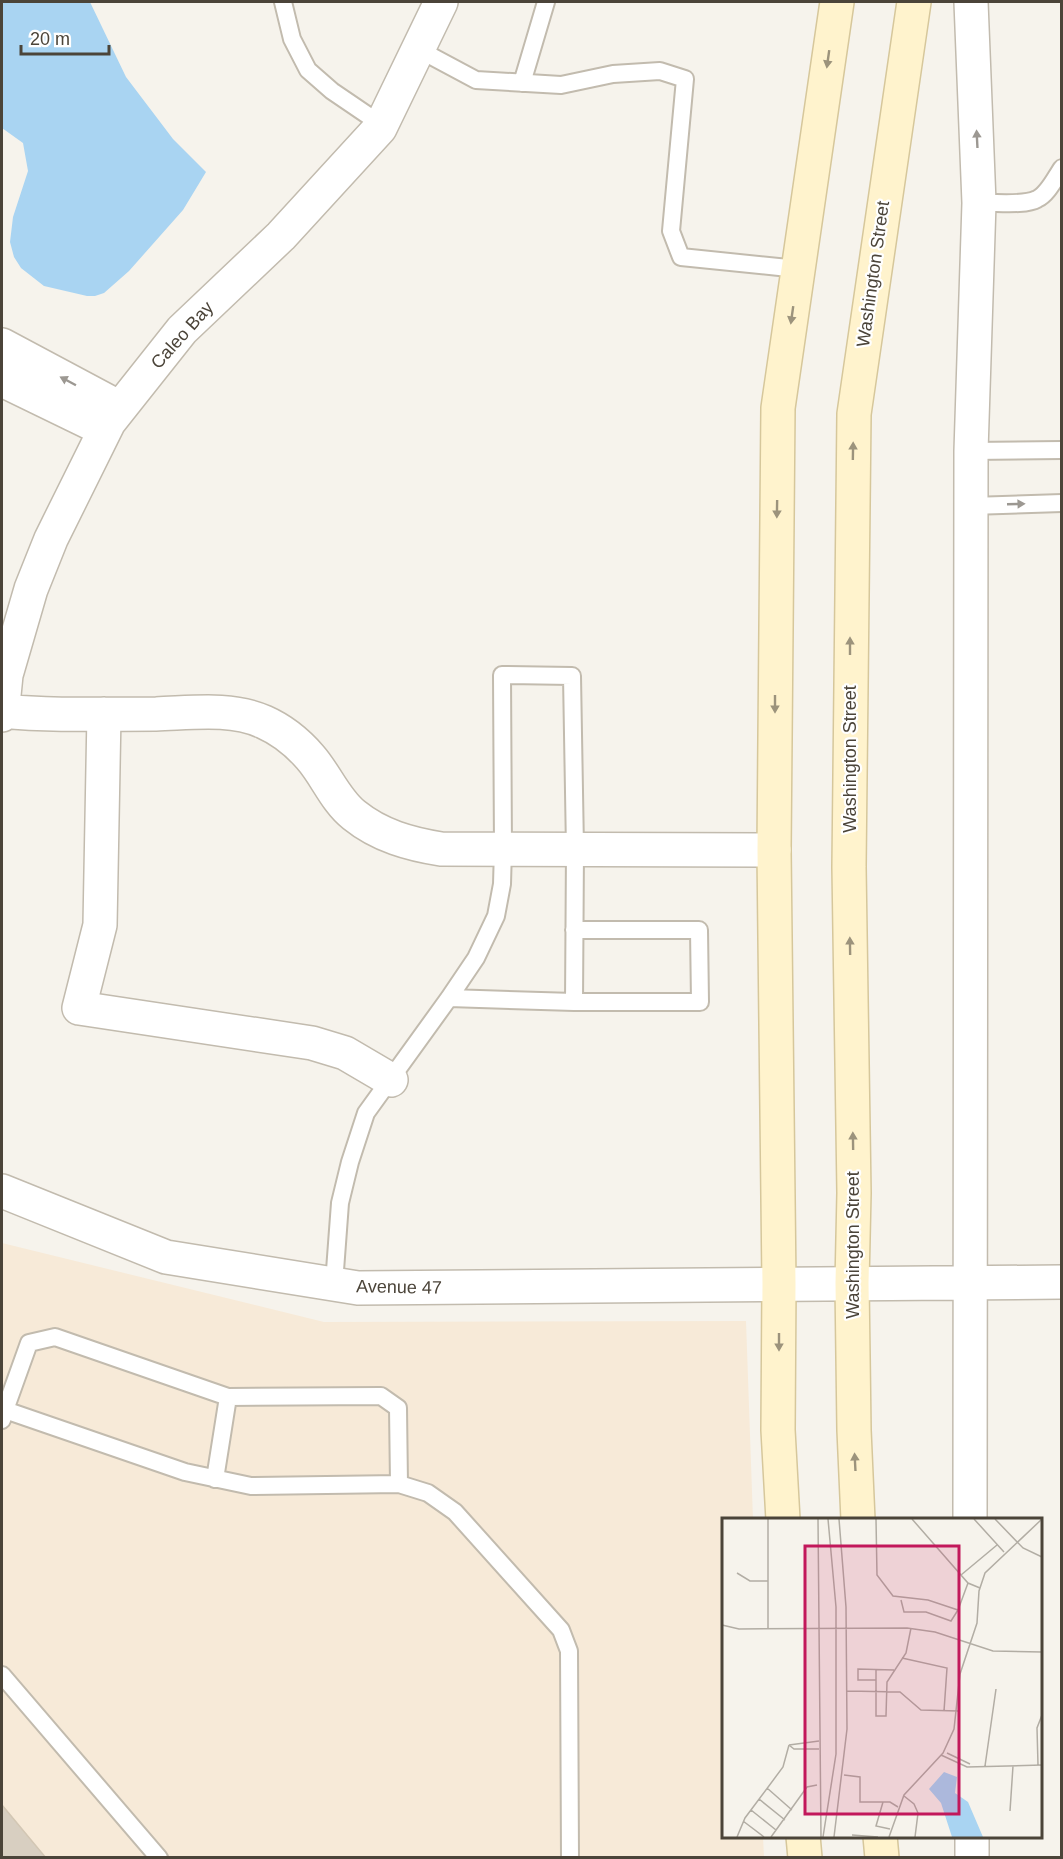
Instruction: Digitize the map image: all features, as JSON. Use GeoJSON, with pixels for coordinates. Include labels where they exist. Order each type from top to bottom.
{"type":"FeatureCollection","features":[{"type":"Feature","properties":{"kind":"main road"},"geometry":{"type":"LineString","coordinates":[[783,1518],[778,1430],[779,1284],[774,850],[778,408],[837,2]]}},
{"type":"Feature","properties":{"kind":"main road","name":"Washington Street"},"geometry":{"type":"LineString","coordinates":[[858,1518],[854,1430],[852,1283],[854,1193],[849,867],[854,414],[914,2]]}},
{"type":"Feature","properties":{"kind":"main road"},"geometry":{"type":"LineString","coordinates":[[803,1838],[805,1857]]}},
{"type":"Feature","properties":{"kind":"main road"},"geometry":{"type":"LineString","coordinates":[[880,1838],[882,1857]]}},
{"type":"Feature","properties":{"kind":"street","name":"Caleo Bay"},"geometry":{"type":"LineString","coordinates":[[2,715],[6,675],[31,589],[51,539],[112,419],[182,330],[281,236],[382,125],[441,2]]}},
{"type":"Feature","properties":{"kind":"street"},"geometry":{"type":"LineString","coordinates":[[970,1518],[971,451],[979,200],[971,2]]}},
{"type":"Feature","properties":{"kind":"street"},"geometry":{"type":"LineString","coordinates":[[2,345],[112,419]]}},
{"type":"Feature","properties":{"kind":"street"},"geometry":{"type":"LineString","coordinates":[[2,380],[112,419]]}},
{"type":"Feature","properties":{"kind":"street"},"geometry":{"type":"LineString","coordinates":[[2,711],[48,715],[231,713],[262,721],[290,736],[311,758],[332,789],[353,814],[380,832],[408,843],[441,849],[774,850]]}},
{"type":"Feature","properties":{"kind":"street"},"geometry":{"type":"LineString","coordinates":[[105,714],[100,925],[79,1008],[312,1043],[345,1053],[391,1080]]}},
{"type":"Feature","properties":{"kind":"street","name":"Avenue 47"},"geometry":{"type":"LineString","coordinates":[[2,1191],[166,1257],[358,1288],[1062,1282]]}},
{"type":"Feature","properties":{"kind":"street"},"geometry":{"type":"LineString","coordinates":[[972,1838],[972,1857]]}},
{"type":"Feature","properties":{"kind":"lane"},"geometry":{"type":"LineString","coordinates":[[283,2],[292,39],[309,70],[332,91],[382,125]]}},
{"type":"Feature","properties":{"kind":"lane"},"geometry":{"type":"LineString","coordinates":[[522,83],[546,2]]}},
{"type":"Feature","properties":{"kind":"lane"},"geometry":{"type":"LineString","coordinates":[[418,49],[476,80],[561,85],[613,74],[660,71],[685,79],[670,231],[681,257],[798,269]]}},
{"type":"Feature","properties":{"kind":"lane"},"geometry":{"type":"LineString","coordinates":[[979,200],[1021,202],[1037,199],[1051,185],[1062,168]]}},
{"type":"Feature","properties":{"kind":"lane"},"geometry":{"type":"LineString","coordinates":[[971,451],[1062,450]]}},
{"type":"Feature","properties":{"kind":"lane"},"geometry":{"type":"LineString","coordinates":[[971,506],[1062,503]]}},
{"type":"Feature","properties":{"kind":"lane"},"geometry":{"type":"LineString","coordinates":[[333,1284],[340,1203],[366,1113],[476,958],[496,916],[502,884],[503,849],[502,675],[572,676],[575,849],[574,1002]]}},
{"type":"Feature","properties":{"kind":"lane"},"geometry":{"type":"LineString","coordinates":[[449,998],[574,1002],[700,1002],[699,930],[574,930]]}},
{"type":"Feature","properties":{"kind":"lane"},"geometry":{"type":"LineString","coordinates":[[399,1484],[398,1408],[381,1396],[228,1397],[55,1337],[28,1343],[3,1415],[185,1472],[215,1479],[251,1486],[399,1484],[428,1493],[455,1512],[561,1630],[569,1651],[570,1857]]}},
{"type":"Feature","properties":{"kind":"lane"},"geometry":{"type":"LineString","coordinates":[[215,1479],[228,1397]]}},
{"type":"Feature","properties":{"kind":"lane"},"geometry":{"type":"LineString","coordinates":[[2,1675],[159,1857]]}},
{"type":"Feature","properties":{"kind":"shaded area"},"geometry":{"type":"Polygon","coordinates":[[[2,1243],[324,1322],[746,1321],[753,1518],[722,1518],[722,1838],[763,1838],[764,1857],[2,1858],[2,1243]]]}},
{"type":"Feature","properties":{"kind":"water"},"geometry":{"type":"Polygon","coordinates":[[[2,2],[90,2],[126,77],[173,139],[206,172],[183,210],[129,271],[104,293],[95,296],[44,286],[21,268],[14,257],[10,242],[13,217],[28,171],[23,143],[2,128],[2,2]]]}},
{"type":"Feature","properties":{"kind":"building"},"geometry":{"type":"Polygon","coordinates":[[[2,1805],[46,1858],[2,1858],[2,1805]]]}}]}
